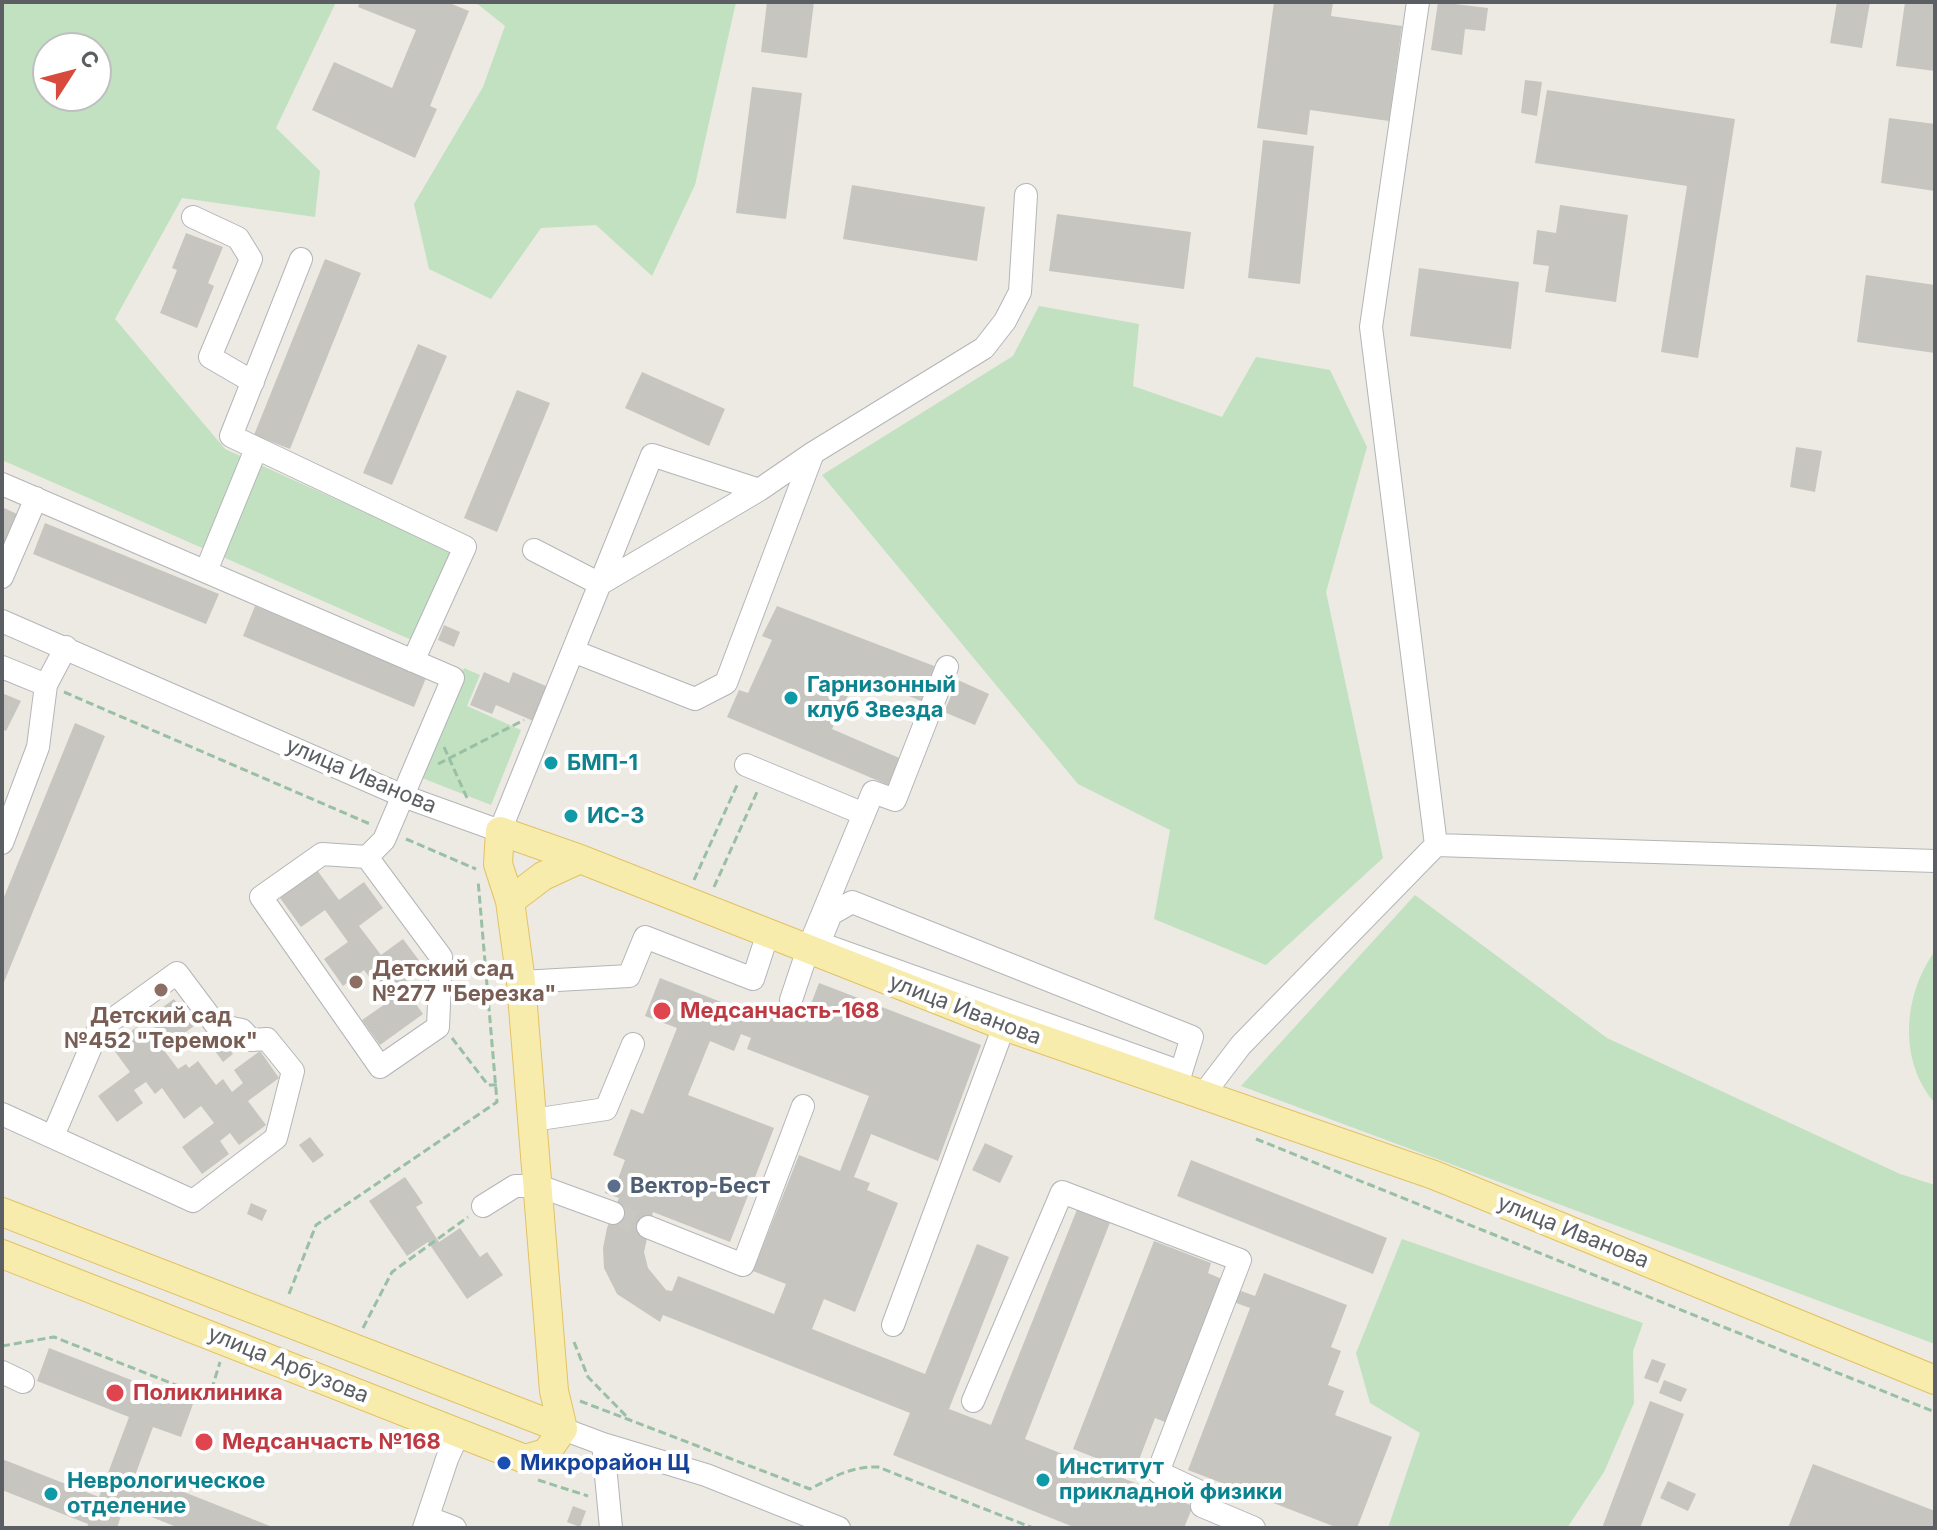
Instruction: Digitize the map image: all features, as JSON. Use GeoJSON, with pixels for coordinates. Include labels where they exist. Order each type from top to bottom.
{"type":"FeatureCollection","features":[{"type":"Feature","properties":{"kind":"main road","name":"улица Иванова"},"geometry":{"type":"LineString","coordinates":[[500,831],[580,859],[1004,1026],[1434,1175],[1935,1380]]}},
{"type":"Feature","properties":{"kind":"main road"},"geometry":{"type":"LineString","coordinates":[[500,831],[498,864],[510,901],[521,982],[554,1391],[563,1429]]}},
{"type":"Feature","properties":{"kind":"main road"},"geometry":{"type":"LineString","coordinates":[[510,901],[543,876],[580,859]]}},
{"type":"Feature","properties":{"kind":"main road","name":"улица Арбузова"},"geometry":{"type":"LineString","coordinates":[[2,1212],[563,1429],[546,1453],[525,1459],[2,1254]]}},
{"type":"Feature","properties":{"kind":"street"},"geometry":{"type":"LineString","coordinates":[[1418,2],[1371,327],[1436,845]]}},
{"type":"Feature","properties":{"kind":"street"},"geometry":{"type":"LineString","coordinates":[[600,584],[759,490],[813,453],[984,348],[1005,321],[1020,292],[1026,195]]}},
{"type":"Feature","properties":{"kind":"street"},"geometry":{"type":"LineString","coordinates":[[193,217],[238,238],[251,259],[210,357],[253,382]]}},
{"type":"Feature","properties":{"kind":"street"},"geometry":{"type":"LineString","coordinates":[[301,259],[231,436],[465,547],[413,661]]}},
{"type":"Feature","properties":{"kind":"street"},"geometry":{"type":"LineString","coordinates":[[206,571],[256,449]]}},
{"type":"Feature","properties":{"kind":"street"},"geometry":{"type":"LineString","coordinates":[[573,651],[695,699],[726,683],[813,453]]}},
{"type":"Feature","properties":{"kind":"street"},"geometry":{"type":"LineString","coordinates":[[500,831],[652,455],[759,490]]}},
{"type":"Feature","properties":{"kind":"street"},"geometry":{"type":"LineString","coordinates":[[2,484],[453,678],[384,840],[367,857],[322,854],[261,897],[380,1067],[438,1027],[441,957],[367,857]]}},
{"type":"Feature","properties":{"kind":"street"},"geometry":{"type":"LineString","coordinates":[[2,577],[36,498]]}},
{"type":"Feature","properties":{"kind":"street"},"geometry":{"type":"LineString","coordinates":[[534,550],[600,584]]}},
{"type":"Feature","properties":{"kind":"street","name":"улица Иванова"},"geometry":{"type":"LineString","coordinates":[[2,621],[407,788],[500,831]]}},
{"type":"Feature","properties":{"kind":"street"},"geometry":{"type":"LineString","coordinates":[[2,843],[38,747],[46,685],[66,647]]}},
{"type":"Feature","properties":{"kind":"street"},"geometry":{"type":"LineString","coordinates":[[2,667],[46,685]]}},
{"type":"Feature","properties":{"kind":"street"},"geometry":{"type":"LineString","coordinates":[[791,1000],[808,949],[873,792],[895,800],[947,667]]}},
{"type":"Feature","properties":{"kind":"street"},"geometry":{"type":"LineString","coordinates":[[756,769],[864,814]]}},
{"type":"Feature","properties":{"kind":"street"},"geometry":{"type":"LineString","coordinates":[[1202,1096],[1241,1045],[1436,845],[1935,861]]}},
{"type":"Feature","properties":{"kind":"street"},"geometry":{"type":"LineString","coordinates":[[852,902],[1192,1037],[1181,1072],[819,943],[831,914],[852,902]]}},
{"type":"Feature","properties":{"kind":"street"},"geometry":{"type":"LineString","coordinates":[[521,982],[629,976],[645,937],[753,979],[768,933]]}},
{"type":"Feature","properties":{"kind":"street"},"geometry":{"type":"LineString","coordinates":[[2,1114],[193,1201],[276,1138],[293,1071],[267,1039],[251,1040],[242,1030],[216,1025],[177,973],[98,1030],[53,1136]]}},
{"type":"Feature","properties":{"kind":"street"},"geometry":{"type":"LineString","coordinates":[[893,1325],[1004,1026]]}},
{"type":"Feature","properties":{"kind":"street"},"geometry":{"type":"LineString","coordinates":[[533,1120],[606,1109],[633,1044]]}},
{"type":"Feature","properties":{"kind":"street"},"geometry":{"type":"LineString","coordinates":[[648,1227],[743,1265],[803,1106]]}},
{"type":"Feature","properties":{"kind":"street"},"geometry":{"type":"LineString","coordinates":[[483,1206],[515,1186],[539,1186],[613,1213]]}},
{"type":"Feature","properties":{"kind":"street"},"geometry":{"type":"LineString","coordinates":[[973,1401],[1062,1192],[1240,1260],[1158,1472],[1207,1495],[1202,1506],[1254,1528]]}},
{"type":"Feature","properties":{"kind":"street"},"geometry":{"type":"LineString","coordinates":[[2,1372],[23,1382]]}},
{"type":"Feature","properties":{"kind":"street","name":"улица Арбузова"},"geometry":{"type":"LineString","coordinates":[[563,1429],[706,1475],[836,1527]]}},
{"type":"Feature","properties":{"kind":"street"},"geometry":{"type":"LineString","coordinates":[[455,1528],[427,1523],[459,1432]]}},
{"type":"Feature","properties":{"kind":"street"},"geometry":{"type":"LineString","coordinates":[[603,1444],[611,1528]]}},
{"type":"Feature","properties":{"kind":"path"},"geometry":{"type":"LineString","coordinates":[[46,685],[478,869],[497,1102],[316,1225],[289,1294]]}},
{"type":"Feature","properties":{"kind":"path"},"geometry":{"type":"LineString","coordinates":[[407,788],[449,757],[527,718]]}},
{"type":"Feature","properties":{"kind":"path"},"geometry":{"type":"LineString","coordinates":[[434,724],[470,805]]}},
{"type":"Feature","properties":{"kind":"path"},"geometry":{"type":"LineString","coordinates":[[694,880],[756,769]]}},
{"type":"Feature","properties":{"kind":"path"},"geometry":{"type":"LineString","coordinates":[[714,887],[756,769]]}},
{"type":"Feature","properties":{"kind":"path"},"geometry":{"type":"LineString","coordinates":[[439,1020],[488,1085],[497,1085]]}},
{"type":"Feature","properties":{"kind":"path"},"geometry":{"type":"LineString","coordinates":[[1251,1137],[1935,1412]]}},
{"type":"Feature","properties":{"kind":"path"},"geometry":{"type":"LineString","coordinates":[[358,1351],[365,1321],[392,1272],[483,1206]]}},
{"type":"Feature","properties":{"kind":"path"},"geometry":{"type":"LineString","coordinates":[[2,1346],[54,1337],[209,1398],[220,1361]]}},
{"type":"Feature","properties":{"kind":"path"},"geometry":{"type":"LineString","coordinates":[[573,1338],[588,1377],[631,1421]]}},
{"type":"Feature","properties":{"kind":"path"},"geometry":{"type":"LineString","coordinates":[[569,1397],[810,1489],[841,1472],[878,1467],[1033,1528]]}},
{"type":"Feature","properties":{"kind":"path"},"geometry":{"type":"LineString","coordinates":[[536,1479],[609,1503]]}},
{"type":"Feature","properties":{"kind":"green space"},"geometry":{"type":"Polygon","coordinates":[[[2,2],[336,2],[276,128],[320,171],[315,217],[182,198],[115,319],[225,449],[457,554],[414,641],[2,460],[2,2]]]}},
{"type":"Feature","properties":{"kind":"green space"},"geometry":{"type":"Polygon","coordinates":[[[475,2],[736,2],[695,185],[652,276],[596,225],[541,228],[491,299],[429,269],[414,204],[483,87],[505,26],[475,2]]]}},
{"type":"Feature","properties":{"kind":"green space"},"geometry":{"type":"Polygon","coordinates":[[[1039,306],[1139,324],[1133,386],[1222,417],[1256,357],[1330,370],[1367,447],[1326,592],[1383,858],[1266,965],[1154,919],[1170,830],[1078,784],[822,475],[1013,356],[1039,306]]]}},
{"type":"Feature","properties":{"kind":"green space"},"geometry":{"type":"Polygon","coordinates":[[[464,668],[480,675],[467,706],[521,730],[491,805],[417,776],[464,668]]]}},
{"type":"Feature","properties":{"kind":"green space"},"geometry":{"type":"Polygon","coordinates":[[[1415,895],[1607,1038],[1900,1174],[1935,1185],[1935,1344],[1241,1086],[1415,895]]]}},
{"type":"Feature","properties":{"kind":"green space"},"geometry":{"type":"Polygon","coordinates":[[[1935,951],[1935,1103],[1915,1068],[1909,1028],[1916,987],[1935,951]]]}},
{"type":"Feature","properties":{"kind":"green space"},"geometry":{"type":"Polygon","coordinates":[[[1402,1239],[1643,1323],[1633,1351],[1634,1403],[1604,1472],[1567,1528],[1388,1528],[1420,1433],[1370,1403],[1356,1353],[1402,1239]]]}},
{"type":"Feature","properties":{"kind":"building"},"geometry":{"type":"Polygon","coordinates":[[[360,2],[447,2],[469,11],[430,106],[437,109],[415,158],[312,110],[334,62],[392,88],[416,30],[358,7],[360,2]]]}},
{"type":"Feature","properties":{"kind":"building"},"geometry":{"type":"Polygon","coordinates":[[[767,2],[814,2],[807,58],[761,52],[767,2]]]}},
{"type":"Feature","properties":{"kind":"building"},"geometry":{"type":"Polygon","coordinates":[[[1274,2],[1333,2],[1331,16],[1402,26],[1389,121],[1310,110],[1307,135],[1257,128],[1274,2]]]}},
{"type":"Feature","properties":{"kind":"building"},"geometry":{"type":"Polygon","coordinates":[[[1438,2],[1488,8],[1485,31],[1465,29],[1462,55],[1431,50],[1438,2]]]}},
{"type":"Feature","properties":{"kind":"building"},"geometry":{"type":"Polygon","coordinates":[[[1837,2],[1870,2],[1862,48],[1830,43],[1837,2]]]}},
{"type":"Feature","properties":{"kind":"building"},"geometry":{"type":"Polygon","coordinates":[[[1905,2],[1935,2],[1935,71],[1896,66],[1905,2]]]}},
{"type":"Feature","properties":{"kind":"building"},"geometry":{"type":"Polygon","coordinates":[[[1525,80],[1542,82],[1537,116],[1521,113],[1525,80]]]}},
{"type":"Feature","properties":{"kind":"building"},"geometry":{"type":"Polygon","coordinates":[[[752,87],[802,93],[786,219],[736,213],[752,87]]]}},
{"type":"Feature","properties":{"kind":"building"},"geometry":{"type":"Polygon","coordinates":[[[1547,90],[1735,119],[1698,358],[1661,352],[1687,186],[1535,163],[1547,90]]]}},
{"type":"Feature","properties":{"kind":"building"},"geometry":{"type":"Polygon","coordinates":[[[1889,118],[1935,124],[1935,191],[1881,183],[1889,118]]]}},
{"type":"Feature","properties":{"kind":"building"},"geometry":{"type":"Polygon","coordinates":[[[1263,140],[1314,146],[1300,284],[1248,278],[1263,140]]]}},
{"type":"Feature","properties":{"kind":"building"},"geometry":{"type":"Polygon","coordinates":[[[852,185],[985,207],[977,261],[843,239],[852,185]]]}},
{"type":"Feature","properties":{"kind":"building"},"geometry":{"type":"Polygon","coordinates":[[[1560,205],[1628,215],[1616,302],[1545,292],[1549,266],[1533,264],[1537,230],[1556,233],[1560,205]]]}},
{"type":"Feature","properties":{"kind":"building"},"geometry":{"type":"Polygon","coordinates":[[[1057,214],[1191,232],[1184,289],[1049,271],[1057,214]]]}},
{"type":"Feature","properties":{"kind":"building"},"geometry":{"type":"Polygon","coordinates":[[[186,233],[223,247],[208,283],[214,286],[197,328],[160,313],[177,270],[172,268],[186,233]]]}},
{"type":"Feature","properties":{"kind":"building"},"geometry":{"type":"Polygon","coordinates":[[[325,259],[361,273],[290,449],[254,435],[325,259]]]}},
{"type":"Feature","properties":{"kind":"building"},"geometry":{"type":"Polygon","coordinates":[[[1419,268],[1519,282],[1511,349],[1410,336],[1419,268]]]}},
{"type":"Feature","properties":{"kind":"building"},"geometry":{"type":"Polygon","coordinates":[[[1866,275],[1935,285],[1935,353],[1857,342],[1866,275]]]}},
{"type":"Feature","properties":{"kind":"building"},"geometry":{"type":"Polygon","coordinates":[[[418,344],[447,356],[392,485],[363,473],[418,344]]]}},
{"type":"Feature","properties":{"kind":"building"},"geometry":{"type":"Polygon","coordinates":[[[642,372],[725,409],[709,446],[625,408],[642,372]]]}},
{"type":"Feature","properties":{"kind":"building"},"geometry":{"type":"Polygon","coordinates":[[[517,390],[550,403],[497,532],[464,518],[517,390]]]}},
{"type":"Feature","properties":{"kind":"building"},"geometry":{"type":"Polygon","coordinates":[[[1796,447],[1822,451],[1815,492],[1790,487],[1796,447]]]}},
{"type":"Feature","properties":{"kind":"building"},"geometry":{"type":"Polygon","coordinates":[[[2,507],[17,514],[6,542],[2,541],[2,507]]]}},
{"type":"Feature","properties":{"kind":"building"},"geometry":{"type":"Polygon","coordinates":[[[45,523],[219,594],[206,624],[33,554],[45,523]]]}},
{"type":"Feature","properties":{"kind":"building"},"geometry":{"type":"Polygon","coordinates":[[[255,606],[426,678],[414,707],[243,636],[255,606]]]}},
{"type":"Feature","properties":{"kind":"building","name":"Гарнизонный клуб Звезда"},"geometry":{"type":"Polygon","coordinates":[[[777,606],[942,669],[926,703],[858,675],[832,729],[904,760],[893,787],[727,717],[739,690],[748,693],[772,640],[762,636],[777,606]]]}},
{"type":"Feature","properties":{"kind":"building"},"geometry":{"type":"Polygon","coordinates":[[[444,625],[460,632],[454,647],[438,640],[444,625]]]}},
{"type":"Feature","properties":{"kind":"building"},"geometry":{"type":"Polygon","coordinates":[[[484,672],[509,683],[513,672],[553,689],[538,723],[496,705],[492,714],[470,705],[484,672]]]}},
{"type":"Feature","properties":{"kind":"building"},"geometry":{"type":"Polygon","coordinates":[[[958,680],[989,694],[975,725],[944,712],[958,680]]]}},
{"type":"Feature","properties":{"kind":"building"},"geometry":{"type":"Polygon","coordinates":[[[2,693],[21,701],[6,731],[2,729],[2,693]]]}},
{"type":"Feature","properties":{"kind":"building"},"geometry":{"type":"Polygon","coordinates":[[[75,723],[105,736],[2,987],[2,902],[75,723]]]}},
{"type":"Feature","properties":{"kind":"building"},"geometry":{"type":"Polygon","coordinates":[[[317,870],[339,900],[364,882],[383,908],[359,926],[381,955],[403,939],[424,967],[402,984],[423,1014],[380,1045],[362,1020],[388,1002],[364,970],[343,986],[324,959],[348,942],[325,910],[301,927],[280,898],[317,870]]]}},
{"type":"Feature","properties":{"kind":"building"},"geometry":{"type":"Polygon","coordinates":[[[660,978],[749,1013],[747,1018],[757,1022],[763,1006],[804,1022],[819,983],[981,1045],[938,1161],[871,1134],[854,1177],[870,1183],[867,1190],[898,1203],[855,1312],[824,1299],[812,1329],[925,1374],[977,1244],[1009,1257],[949,1409],[991,1425],[1078,1207],[1111,1220],[1025,1439],[1193,1506],[1184,1528],[1076,1528],[893,1455],[910,1413],[663,1315],[660,1322],[617,1294],[604,1268],[603,1248],[619,1198],[605,1193],[612,1177],[618,1179],[625,1160],[613,1155],[631,1109],[643,1114],[677,1028],[645,1016],[660,978]],[[741,1034],[734,1051],[710,1041],[688,1095],[774,1128],[730,1242],[653,1212],[644,1252],[648,1268],[666,1290],[672,1291],[678,1276],[774,1314],[786,1284],[753,1271],[799,1155],[840,1171],[869,1096],[747,1049],[751,1038],[741,1034]]]}},
{"type":"Feature","properties":{"kind":"building"},"geometry":{"type":"Polygon","coordinates":[[[174,999],[194,1026],[163,1049],[178,1069],[186,1064],[189,1068],[198,1061],[216,1085],[223,1079],[232,1092],[243,1083],[234,1070],[260,1051],[279,1078],[248,1101],[266,1125],[239,1145],[230,1133],[220,1141],[229,1154],[202,1174],[182,1147],[214,1123],[201,1106],[184,1119],[162,1088],[155,1094],[146,1082],[134,1090],[143,1103],[117,1122],[98,1096],[130,1072],[111,1046],[137,1027],[147,1040],[158,1032],[148,1018],[174,999]]]}},
{"type":"Feature","properties":{"kind":"building"},"geometry":{"type":"Polygon","coordinates":[[[220,1037],[233,1054],[223,1062],[210,1044],[220,1037]]]}},
{"type":"Feature","properties":{"kind":"building"},"geometry":{"type":"Polygon","coordinates":[[[310,1137],[324,1155],[313,1163],[299,1145],[310,1137]]]}},
{"type":"Feature","properties":{"kind":"building"},"geometry":{"type":"Polygon","coordinates":[[[985,1143],[1013,1156],[1000,1183],[972,1170],[985,1143]]]}},
{"type":"Feature","properties":{"kind":"building"},"geometry":{"type":"Polygon","coordinates":[[[1191,1160],[1387,1238],[1373,1274],[1177,1196],[1191,1160]]]}},
{"type":"Feature","properties":{"kind":"building"},"geometry":{"type":"Polygon","coordinates":[[[405,1177],[423,1203],[416,1207],[439,1242],[460,1228],[480,1257],[487,1252],[503,1275],[467,1299],[428,1242],[407,1256],[369,1201],[405,1177]]]}},
{"type":"Feature","properties":{"kind":"building"},"geometry":{"type":"Polygon","coordinates":[[[251,1203],[267,1210],[262,1221],[247,1214],[251,1203]]]}},
{"type":"Feature","properties":{"kind":"building"},"geometry":{"type":"Polygon","coordinates":[[[1154,1241],[1211,1263],[1208,1273],[1231,1283],[1230,1287],[1255,1296],[1264,1273],[1347,1305],[1331,1347],[1341,1351],[1328,1385],[1344,1391],[1335,1415],[1392,1437],[1357,1528],[1338,1528],[1188,1470],[1250,1308],[1225,1299],[1175,1426],[1155,1418],[1134,1473],[1073,1449],[1154,1241]]]}},
{"type":"Feature","properties":{"kind":"building"},"geometry":{"type":"Polygon","coordinates":[[[49,1348],[193,1404],[181,1437],[153,1427],[136,1473],[275,1528],[179,1528],[124,1506],[117,1528],[87,1528],[88,1524],[2,1490],[2,1459],[99,1497],[129,1417],[37,1381],[49,1348]]]}},
{"type":"Feature","properties":{"kind":"building"},"geometry":{"type":"Polygon","coordinates":[[[1652,1359],[1666,1364],[1658,1383],[1644,1378],[1652,1359]]]}},
{"type":"Feature","properties":{"kind":"building"},"geometry":{"type":"Polygon","coordinates":[[[1664,1380],[1687,1389],[1681,1402],[1659,1393],[1664,1380]]]}},
{"type":"Feature","properties":{"kind":"building"},"geometry":{"type":"Polygon","coordinates":[[[1650,1401],[1684,1414],[1640,1528],[1602,1528],[1650,1401]]]}},
{"type":"Feature","properties":{"kind":"building"},"geometry":{"type":"Polygon","coordinates":[[[1813,1464],[1935,1511],[1935,1528],[1788,1528],[1813,1464]]]}},
{"type":"Feature","properties":{"kind":"building"},"geometry":{"type":"Polygon","coordinates":[[[1668,1481],[1696,1494],[1688,1511],[1660,1498],[1668,1481]]]}},
{"type":"Feature","properties":{"kind":"building"},"geometry":{"type":"Polygon","coordinates":[[[573,1506],[586,1511],[580,1527],[567,1522],[573,1506]]]}},
{"type":"Feature","properties":{"kind":"tunnel"},"geometry":{"type":"LineString","coordinates":[[613,1213],[648,1227]]}},
{"type":"Feature","properties":{"kind":"place","name":"Гарнизонный клуб Звезда"},"geometry":{"type":"Point","coordinates":[791,698]}},
{"type":"Feature","properties":{"kind":"place","name":"БМП-1"},"geometry":{"type":"Point","coordinates":[551,763]}},
{"type":"Feature","properties":{"kind":"place","name":"ИС-3"},"geometry":{"type":"Point","coordinates":[571,816]}},
{"type":"Feature","properties":{"kind":"place","name":"Детский сад №277 \"Березка\""},"geometry":{"type":"Point","coordinates":[356,982]}},
{"type":"Feature","properties":{"kind":"place","name":"Детский сад №452 \"Теремок\""},"geometry":{"type":"Point","coordinates":[161,990]}},
{"type":"Feature","properties":{"kind":"place","name":"Медсанчасть-168"},"geometry":{"type":"Point","coordinates":[662,1011]}},
{"type":"Feature","properties":{"kind":"place","name":"Вектор-Бeст"},"geometry":{"type":"Point","coordinates":[614,1186]}},
{"type":"Feature","properties":{"kind":"place","name":"Поликлиника"},"geometry":{"type":"Point","coordinates":[115,1393]}},
{"type":"Feature","properties":{"kind":"place","name":"Медсанчасть №168"},"geometry":{"type":"Point","coordinates":[204,1442]}},
{"type":"Feature","properties":{"kind":"place","name":"Микрорайон Щ"},"geometry":{"type":"Point","coordinates":[504,1463]}},
{"type":"Feature","properties":{"kind":"place","name":"Институт прикладной физики"},"geometry":{"type":"Point","coordinates":[1043,1480]}},
{"type":"Feature","properties":{"kind":"place","name":"Неврологическое отделение"},"geometry":{"type":"Point","coordinates":[51,1494]}}]}
